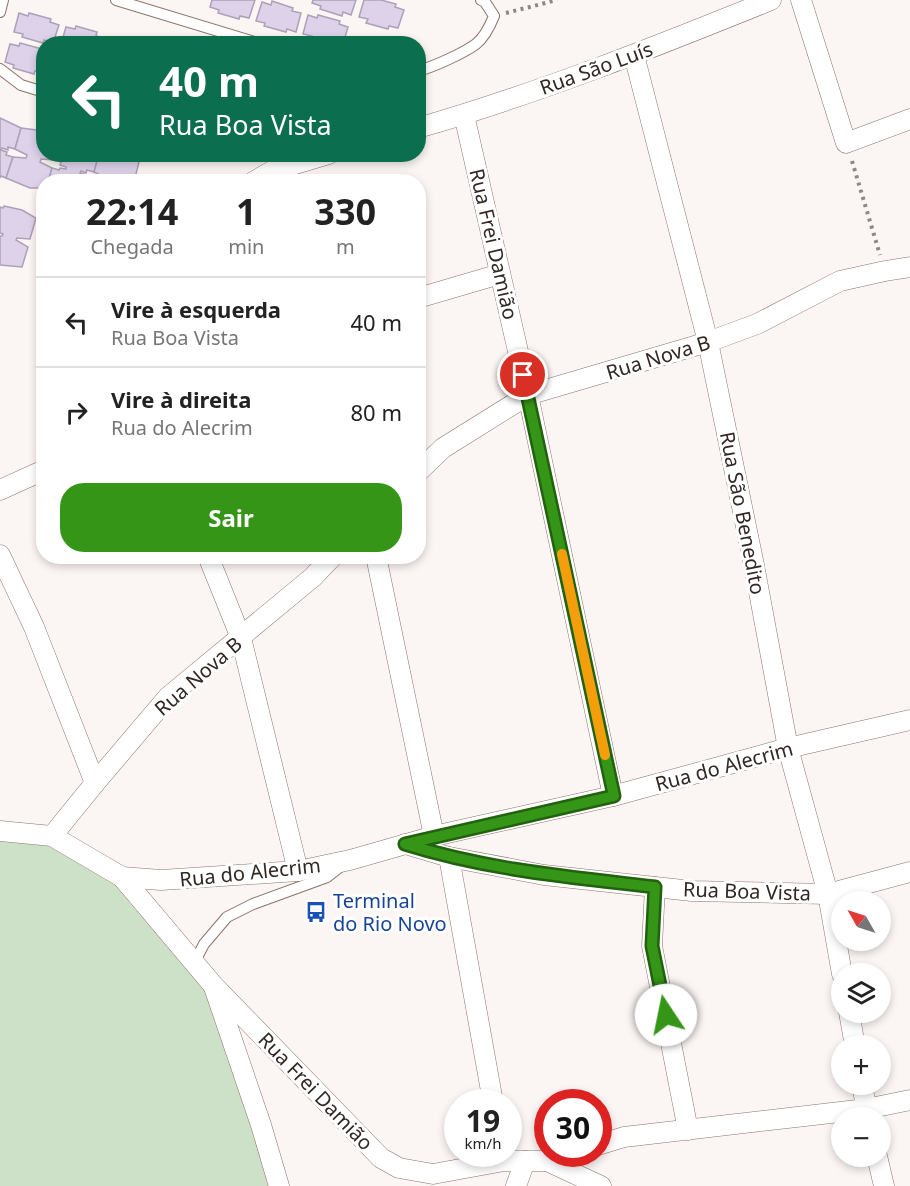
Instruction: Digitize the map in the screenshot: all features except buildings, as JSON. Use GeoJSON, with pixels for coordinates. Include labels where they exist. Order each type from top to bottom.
{"type":"FeatureCollection","features":[{"type":"Feature","properties":{"kind":"street","name":"Rua São Luís"},"geometry":{"type":"LineString","coordinates":[[426,126],[464,115],[634,55],[771,0]]}},
{"type":"Feature","properties":{"kind":"street"},"geometry":{"type":"LineString","coordinates":[[801,0],[846,143],[910,119]]}},
{"type":"Feature","properties":{"kind":"street","name":"Rua São Benedito"},"geometry":{"type":"LineString","coordinates":[[634,55],[708,342],[754,565],[788,748],[828,894],[840,963]]}},
{"type":"Feature","properties":{"kind":"street","name":"Rua Frei Damião"},"geometry":{"type":"LineString","coordinates":[[464,115],[528,395],[614,796]]}},
{"type":"Feature","properties":{"kind":"street"},"geometry":{"type":"LineString","coordinates":[[267,174],[302,162]]}},
{"type":"Feature","properties":{"kind":"street","name":"Rua Nova B"},"geometry":{"type":"LineString","coordinates":[[426,464],[443,448],[528,395],[708,342],[758,324],[840,281],[910,267]]}},
{"type":"Feature","properties":{"kind":"street"},"geometry":{"type":"LineString","coordinates":[[426,296],[500,274]]}},
{"type":"Feature","properties":{"kind":"street"},"geometry":{"type":"LineString","coordinates":[[0,490],[36,474]]}},
{"type":"Feature","properties":{"kind":"street"},"geometry":{"type":"LineString","coordinates":[[0,555],[34,627],[95,783]]}},
{"type":"Feature","properties":{"kind":"street"},"geometry":{"type":"LineString","coordinates":[[211,564],[241,638],[298,871]]}},
{"type":"Feature","properties":{"kind":"street","name":"Rua Nova B"},"geometry":{"type":"LineString","coordinates":[[52,836],[168,697],[241,638],[325,564]]}},
{"type":"Feature","properties":{"kind":"street"},"geometry":{"type":"LineString","coordinates":[[378,564],[434,836]]}},
{"type":"Feature","properties":{"kind":"street","name":"Rua do Alecrim"},"geometry":{"type":"LineString","coordinates":[[52,836],[122,877],[161,880],[298,871],[350,860],[434,836],[614,796],[788,748],[910,720]]}},
{"type":"Feature","properties":{"kind":"street"},"geometry":{"type":"LineString","coordinates":[[0,831],[52,836]]}},
{"type":"Feature","properties":{"kind":"street","name":"Rua Boa Vista"},"geometry":{"type":"LineString","coordinates":[[405,844],[449,857],[544,875],[692,891],[828,894],[910,872]]}},
{"type":"Feature","properties":{"kind":"street"},"geometry":{"type":"LineString","coordinates":[[449,857],[491,1089]]}},
{"type":"Feature","properties":{"kind":"street","name":"Rua Frei Damião"},"geometry":{"type":"LineString","coordinates":[[122,877],[213,985],[381,1158],[399,1168],[433,1174],[462,1167]]}},
{"type":"Feature","properties":{"kind":"street"},"geometry":{"type":"LineString","coordinates":[[655,887],[652,946],[688,1130]]}},
{"type":"Feature","properties":{"kind":"street"},"geometry":{"type":"LineString","coordinates":[[213,985],[261,1125],[279,1186]]}},
{"type":"Feature","properties":{"kind":"street"},"geometry":{"type":"LineString","coordinates":[[887,1107],[910,1100]]}},
{"type":"Feature","properties":{"kind":"street"},"geometry":{"type":"LineString","coordinates":[[612,1141],[624,1137],[831,1116]]}},
{"type":"Feature","properties":{"kind":"street","name":"Rua Frei Damião"},"geometry":{"type":"LineString","coordinates":[[522,1160],[534,1161]]}},
{"type":"Feature","properties":{"kind":"street"},"geometry":{"type":"LineString","coordinates":[[516,1186],[525,1161]]}},
{"type":"Feature","properties":{"kind":"street"},"geometry":{"type":"LineString","coordinates":[[560,1167],[601,1186]]}},
{"type":"Feature","properties":{"kind":"street"},"geometry":{"type":"LineString","coordinates":[[880,1167],[884,1186]]}},
{"type":"Feature","properties":{"kind":"lane"},"geometry":{"type":"LineString","coordinates":[[0,12],[3,0]]}},
{"type":"Feature","properties":{"kind":"lane"},"geometry":{"type":"LineString","coordinates":[[116,0],[235,36]]}},
{"type":"Feature","properties":{"kind":"lane"},"geometry":{"type":"LineString","coordinates":[[426,69],[476,44],[488,30],[494,16],[485,2],[481,0]]}},
{"type":"Feature","properties":{"kind":"lane"},"geometry":{"type":"LineString","coordinates":[[0,69],[21,86],[36,90]]}},
{"type":"Feature","properties":{"kind":"lane"},"geometry":{"type":"LineString","coordinates":[[194,963],[204,944],[227,917],[253,903],[327,877],[350,860]]}},
{"type":"Feature","properties":{"kind":"path"},"geometry":{"type":"LineString","coordinates":[[494,16],[557,0]]}},
{"type":"Feature","properties":{"kind":"path"},"geometry":{"type":"LineString","coordinates":[[846,143],[885,271]]}},
{"type":"Feature","properties":{"kind":"green space"},"geometry":{"type":"Polygon","coordinates":[[[0,831],[52,836],[122,877],[213,985],[279,1186],[0,1186],[0,831]]]}},
{"type":"Feature","properties":{"kind":"slow traffic"},"geometry":{"type":"LineString","coordinates":[[562,554],[605,755]]}},
{"type":"Feature","properties":{"kind":"place","name":"Terminal do Rio Novo"},"geometry":{"type":"Point","coordinates":[316,912]}},
{"type":"Feature","properties":{"kind":"route"},"geometry":{"type":"LineString","coordinates":[[523,375],[614,796],[405,844],[449,857],[544,875],[655,887],[652,946],[666,1015]]}}]}
